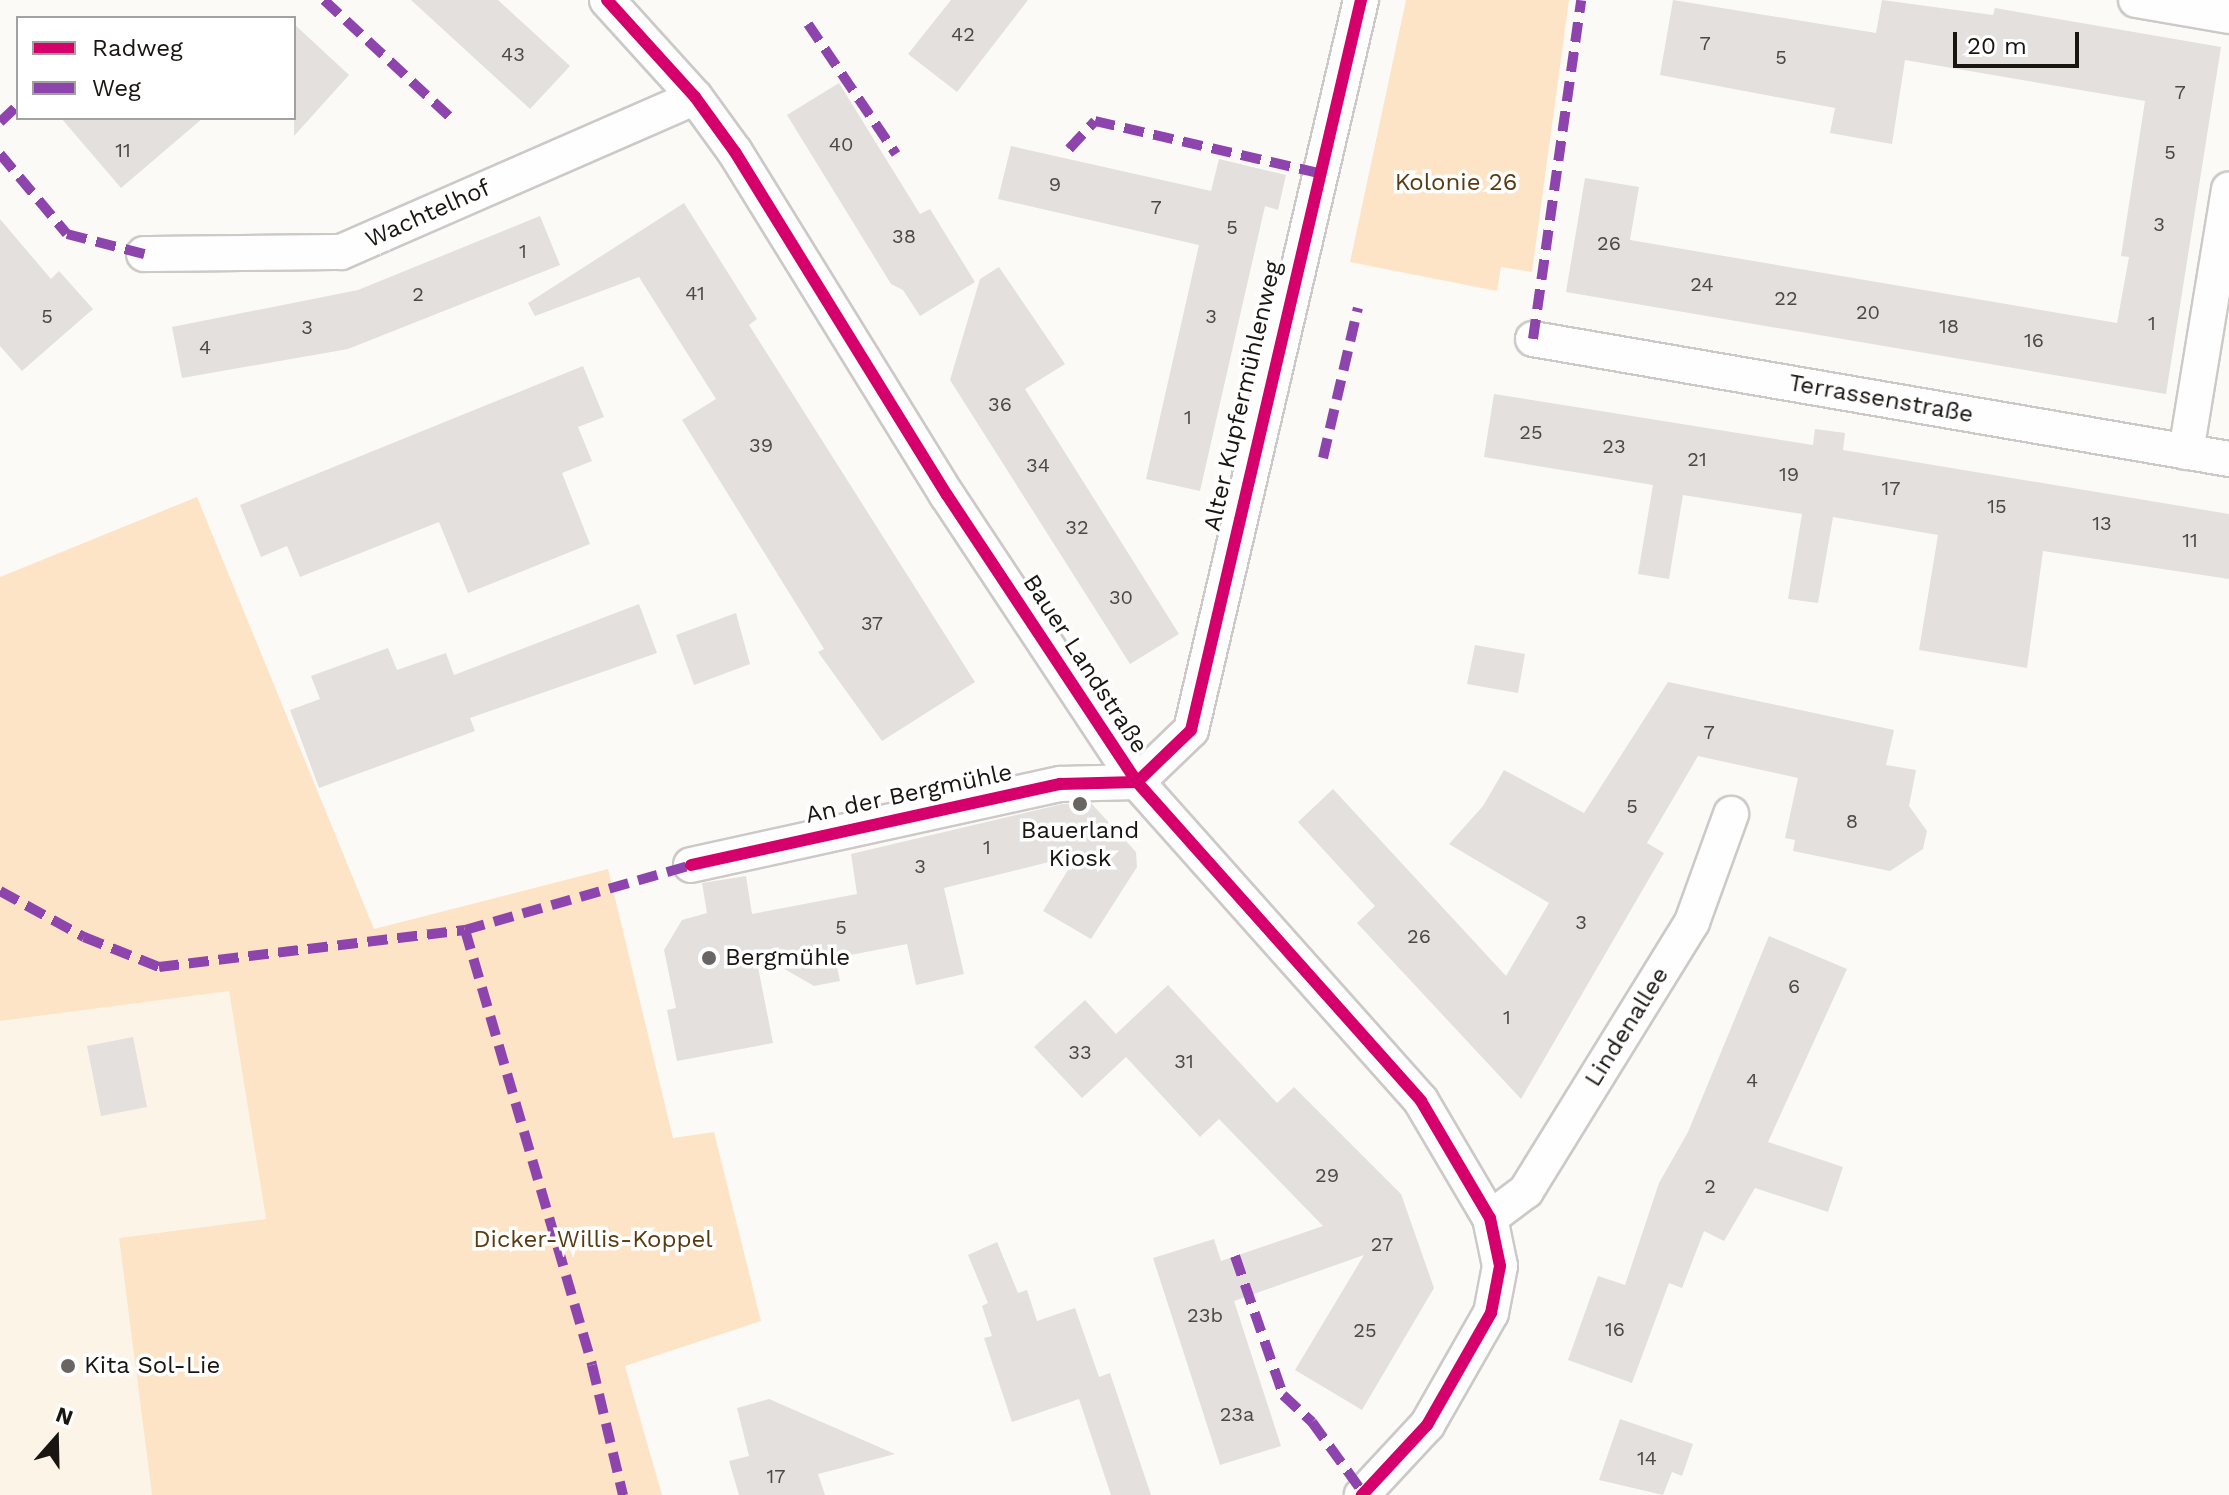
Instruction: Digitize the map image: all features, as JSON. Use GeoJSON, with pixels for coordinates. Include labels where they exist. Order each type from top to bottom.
{"type":"FeatureCollection","features":[{"type":"Feature","properties":{"kind":"street","name":"Bauer Landstraße"},"geometry":{"type":"LineString","coordinates":[[607,0],[695,97],[1137,782],[1421,1101],[1490,1218],[1500,1266],[1491,1313],[1427,1425],[1362,1495]]}},
{"type":"Feature","properties":{"kind":"street","name":"Alter Kupfermühlenweg"},"geometry":{"type":"LineString","coordinates":[[1137,782],[1191,730],[1361,0]]}},
{"type":"Feature","properties":{"kind":"street"},"geometry":{"type":"LineString","coordinates":[[2136,0],[2229,16]]}},
{"type":"Feature","properties":{"kind":"street","name":"Wachtelhof"},"geometry":{"type":"LineString","coordinates":[[144,254],[341,252],[695,97]]}},
{"type":"Feature","properties":{"kind":"street"},"geometry":{"type":"LineString","coordinates":[[2186,452],[2229,189]]}},
{"type":"Feature","properties":{"kind":"street","name":"Terrassenstraße"},"geometry":{"type":"LineString","coordinates":[[1533,339],[2229,459]]}},
{"type":"Feature","properties":{"kind":"street","name":"An der Bergmühle"},"geometry":{"type":"LineString","coordinates":[[691,865],[1060,784],[1137,782]]}},
{"type":"Feature","properties":{"kind":"street","name":"Lindenallee"},"geometry":{"type":"LineString","coordinates":[[1490,1218],[1526,1191],[1692,922],[1731,814]]}},
{"type":"Feature","properties":{"kind":"shaded area","name":"Kita Sol-Lie"},"geometry":{"type":"Polygon","coordinates":[[[229,990],[266,1219],[119,1238],[152,1495],[0,1495],[0,1021],[229,990]]]}},
{"type":"Feature","properties":{"kind":"green space","name":"Kolonie 26"},"geometry":{"type":"Polygon","coordinates":[[[1406,0],[1569,0],[1532,272],[1501,267],[1497,291],[1350,262],[1406,0]]]}},
{"type":"Feature","properties":{"kind":"green space","name":"Dicker-Willis-Koppel"},"geometry":{"type":"Polygon","coordinates":[[[197,497],[374,929],[608,869],[673,1138],[714,1132],[761,1321],[625,1366],[662,1495],[152,1495],[119,1238],[266,1219],[229,991],[0,1021],[0,577],[197,497]]]}},
{"type":"Feature","properties":{"kind":"building"},"geometry":{"type":"Polygon","coordinates":[[[411,0],[498,0],[570,66],[530,109],[411,0]]]}},
{"type":"Feature","properties":{"kind":"building"},"geometry":{"type":"Polygon","coordinates":[[[951,0],[1028,0],[957,92],[908,54],[951,0]]]}},
{"type":"Feature","properties":{"kind":"building"},"geometry":{"type":"Polygon","coordinates":[[[1673,0],[1876,33],[1882,0],[1993,15],[1995,8],[2221,47],[2166,394],[1566,292],[1585,178],[1639,187],[1630,240],[2117,323],[2129,257],[2121,256],[2145,101],[1905,60],[1892,144],[1830,133],[1835,108],[1660,75],[1673,0]]]}},
{"type":"Feature","properties":{"kind":"building"},"geometry":{"type":"Polygon","coordinates":[[[296,26],[349,75],[294,136],[296,120],[296,26]]]}},
{"type":"Feature","properties":{"kind":"building"},"geometry":{"type":"Polygon","coordinates":[[[839,83],[920,214],[930,209],[975,282],[920,316],[903,290],[891,284],[787,115],[839,83]]]}},
{"type":"Feature","properties":{"kind":"building"},"geometry":{"type":"Polygon","coordinates":[[[63,120],[201,120],[121,188],[63,120]]]}},
{"type":"Feature","properties":{"kind":"building"},"geometry":{"type":"Polygon","coordinates":[[[1011,146],[1211,191],[1219,159],[1286,175],[1278,210],[1265,206],[1200,491],[1146,479],[1199,245],[998,199],[1011,146]]]}},
{"type":"Feature","properties":{"kind":"building"},"geometry":{"type":"Polygon","coordinates":[[[684,203],[757,319],[749,325],[975,682],[882,741],[818,652],[824,649],[682,420],[716,399],[639,277],[535,316],[528,303],[684,203]]]}},
{"type":"Feature","properties":{"kind":"building"},"geometry":{"type":"Polygon","coordinates":[[[540,216],[560,265],[348,349],[182,378],[172,327],[358,290],[540,216]]]}},
{"type":"Feature","properties":{"kind":"building"},"geometry":{"type":"Polygon","coordinates":[[[0,219],[51,279],[59,271],[93,309],[22,371],[0,346],[0,219]]]}},
{"type":"Feature","properties":{"kind":"building"},"geometry":{"type":"Polygon","coordinates":[[[999,267],[1065,364],[1025,389],[1179,634],[1130,664],[950,380],[980,279],[999,267]]]}},
{"type":"Feature","properties":{"kind":"building"},"geometry":{"type":"Polygon","coordinates":[[[583,366],[604,417],[578,427],[592,461],[562,473],[590,544],[468,593],[439,522],[300,577],[287,546],[261,557],[240,505],[583,366]]]}},
{"type":"Feature","properties":{"kind":"building"},"geometry":{"type":"Polygon","coordinates":[[[1494,394],[1813,445],[1815,429],[1845,433],[1843,450],[2229,514],[2229,579],[2043,551],[2027,668],[1919,650],[1938,535],[1833,517],[1818,603],[1788,599],[1802,514],[1683,495],[1669,579],[1638,574],[1653,485],[1484,457],[1494,394]]]}},
{"type":"Feature","properties":{"kind":"building"},"geometry":{"type":"Polygon","coordinates":[[[639,604],[657,653],[470,718],[475,731],[319,788],[290,710],[320,699],[311,676],[388,648],[397,670],[446,653],[454,675],[639,604]]]}},
{"type":"Feature","properties":{"kind":"building"},"geometry":{"type":"Polygon","coordinates":[[[736,613],[750,664],[694,685],[676,635],[736,613]]]}},
{"type":"Feature","properties":{"kind":"building"},"geometry":{"type":"Polygon","coordinates":[[[1475,645],[1525,654],[1518,693],[1467,684],[1475,645]]]}},
{"type":"Feature","properties":{"kind":"building"},"geometry":{"type":"Polygon","coordinates":[[[1668,682],[1894,730],[1886,765],[1916,770],[1909,806],[1927,831],[1923,849],[1890,871],[1793,851],[1795,840],[1785,838],[1798,778],[1698,756],[1647,843],[1664,853],[1521,1099],[1357,923],[1375,906],[1298,822],[1333,789],[1506,976],[1549,903],[1449,844],[1483,806],[1504,770],[1584,813],[1668,682]]]}},
{"type":"Feature","properties":{"kind":"building"},"geometry":{"type":"Polygon","coordinates":[[[1091,803],[1136,852],[1137,867],[1091,939],[1043,911],[1077,855],[944,888],[964,974],[916,985],[907,944],[835,958],[840,981],[814,986],[755,952],[773,1043],[677,1061],[667,1010],[676,1008],[664,950],[682,920],[707,913],[702,883],[746,876],[752,914],[857,894],[851,854],[1062,804],[1091,803]]]}},
{"type":"Feature","properties":{"kind":"building"},"geometry":{"type":"Polygon","coordinates":[[[1769,936],[1847,969],[1768,1142],[1843,1167],[1828,1212],[1755,1188],[1724,1241],[1704,1231],[1682,1288],[1669,1283],[1632,1383],[1568,1360],[1598,1276],[1625,1285],[1659,1183],[1688,1132],[1769,936]]]}},
{"type":"Feature","properties":{"kind":"building"},"geometry":{"type":"Polygon","coordinates":[[[1168,985],[1277,1103],[1294,1087],[1401,1194],[1434,1288],[1362,1410],[1295,1370],[1364,1255],[1234,1301],[1281,1446],[1220,1465],[1153,1258],[1214,1239],[1221,1261],[1323,1226],[1219,1119],[1200,1137],[1126,1057],[1082,1098],[1034,1047],[1085,1000],[1116,1034],[1168,985]]]}},
{"type":"Feature","properties":{"kind":"building"},"geometry":{"type":"Polygon","coordinates":[[[133,1037],[147,1107],[101,1116],[87,1046],[133,1037]]]}},
{"type":"Feature","properties":{"kind":"building"},"geometry":{"type":"Polygon","coordinates":[[[997,1242],[1018,1293],[1027,1290],[1037,1321],[1075,1308],[1099,1377],[1110,1373],[1151,1495],[1111,1495],[1079,1399],[1012,1422],[984,1338],[992,1336],[982,1306],[988,1303],[968,1255],[997,1242]]]}},
{"type":"Feature","properties":{"kind":"building"},"geometry":{"type":"Polygon","coordinates":[[[769,1399],[895,1454],[818,1474],[825,1495],[739,1495],[729,1461],[749,1456],[737,1408],[769,1399]]]}},
{"type":"Feature","properties":{"kind":"building"},"geometry":{"type":"Polygon","coordinates":[[[1620,1419],[1693,1444],[1682,1476],[1672,1472],[1663,1495],[1599,1480],[1620,1419]]]}},
{"type":"Feature","properties":{"kind":"marked path"},"geometry":{"type":"LineString","coordinates":[[324,0],[452,119]]}},
{"type":"Feature","properties":{"kind":"marked path"},"geometry":{"type":"LineString","coordinates":[[1533,339],[1581,0]]}},
{"type":"Feature","properties":{"kind":"marked path"},"geometry":{"type":"LineString","coordinates":[[808,24],[896,154]]}},
{"type":"Feature","properties":{"kind":"marked path"},"geometry":{"type":"LineString","coordinates":[[0,122],[16,107]]}},
{"type":"Feature","properties":{"kind":"marked path"},"geometry":{"type":"LineString","coordinates":[[1069,149],[1095,121],[1319,173]]}},
{"type":"Feature","properties":{"kind":"marked path"},"geometry":{"type":"LineString","coordinates":[[0,154],[67,234],[144,254]]}},
{"type":"Feature","properties":{"kind":"marked path"},"geometry":{"type":"LineString","coordinates":[[1323,458],[1358,308]]}},
{"type":"Feature","properties":{"kind":"marked path"},"geometry":{"type":"LineString","coordinates":[[0,891],[84,937],[159,967],[465,930],[691,865]]}},
{"type":"Feature","properties":{"kind":"marked path"},"geometry":{"type":"LineString","coordinates":[[465,930],[592,1365],[623,1495]]}},
{"type":"Feature","properties":{"kind":"marked path"},"geometry":{"type":"LineString","coordinates":[[1235,1256],[1283,1395],[1312,1422],[1364,1494]]}},
{"type":"Feature","properties":{"kind":"cycle path"},"geometry":{"type":"LineString","coordinates":[[607,0],[695,97],[735,152],[947,495],[1137,782],[1421,1101],[1490,1218],[1500,1266],[1491,1313],[1427,1425],[1362,1495]]}},
{"type":"Feature","properties":{"kind":"cycle path"},"geometry":{"type":"LineString","coordinates":[[1137,782],[1191,730],[1361,0]]}},
{"type":"Feature","properties":{"kind":"cycle path"},"geometry":{"type":"LineString","coordinates":[[691,865],[1060,784],[1137,782]]}},
{"type":"Feature","properties":{"kind":"place","name":"Bauerland Kiosk"},"geometry":{"type":"Point","coordinates":[1080,804]}},
{"type":"Feature","properties":{"kind":"place","name":"Bergmühle"},"geometry":{"type":"Point","coordinates":[709,958]}},
{"type":"Feature","properties":{"kind":"place","name":"Kita Sol-Lie"},"geometry":{"type":"Point","coordinates":[68,1366]}}]}
